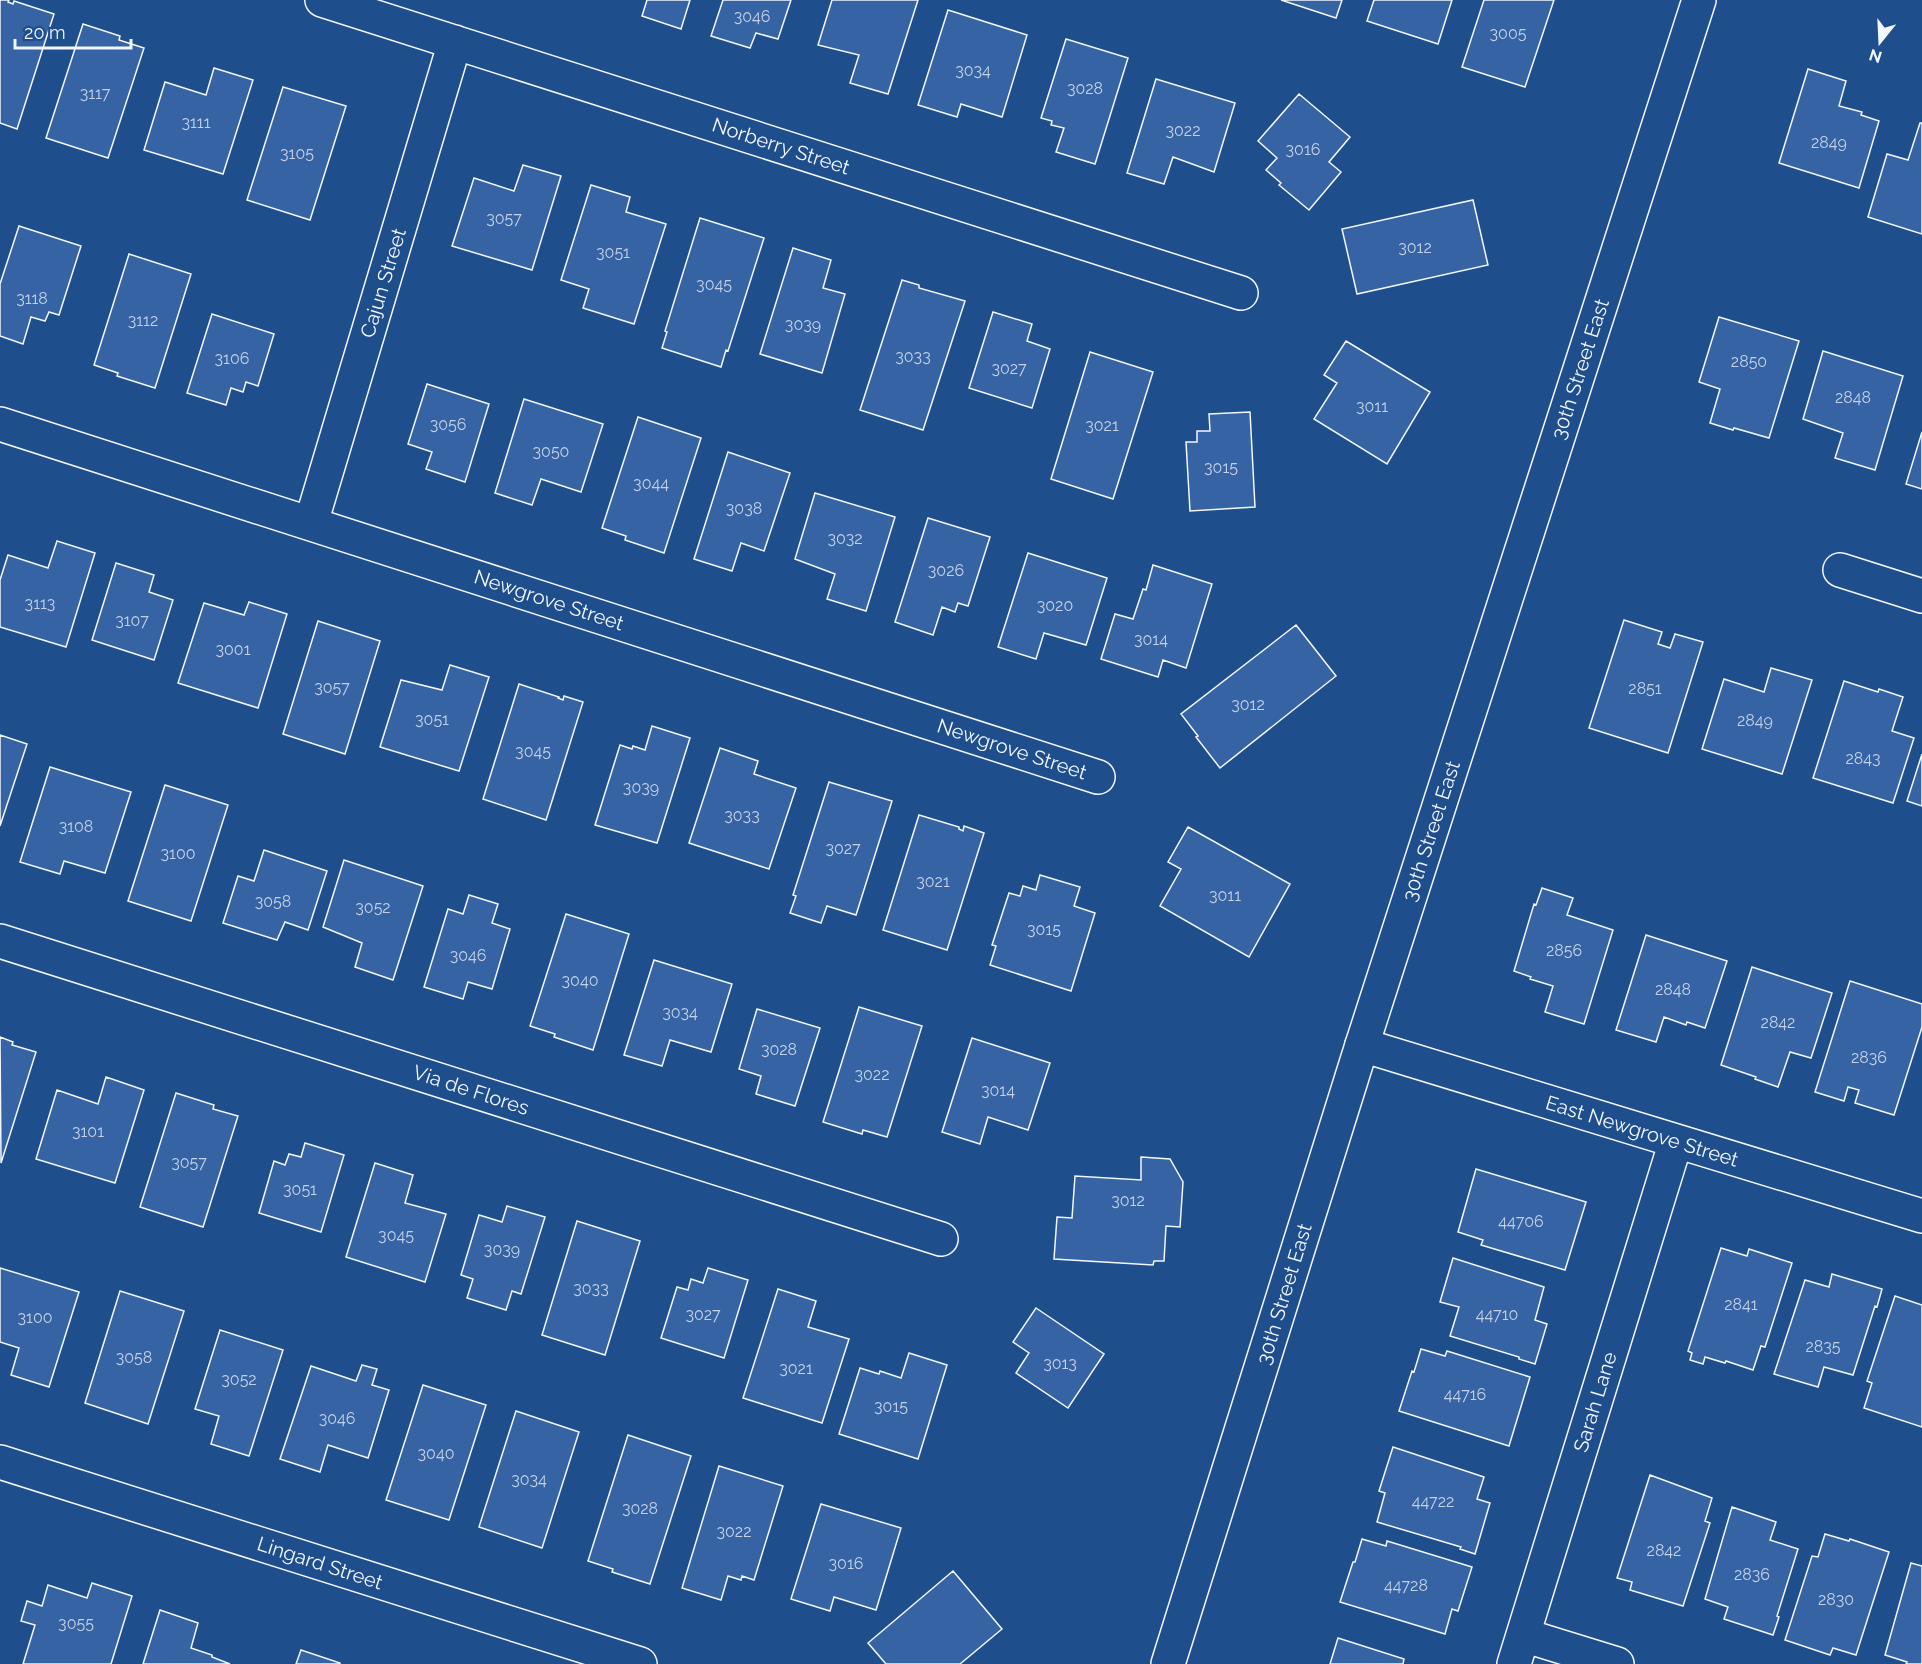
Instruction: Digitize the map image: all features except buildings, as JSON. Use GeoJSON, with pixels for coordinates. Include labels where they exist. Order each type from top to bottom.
{"type":"FeatureCollection","features":[{"type":"Feature","properties":{"kind":"street","name":"Norberry Street"},"geometry":{"type":"LineString","coordinates":[[322,0],[1240,293]]}},
{"type":"Feature","properties":{"kind":"street","name":"30th Street East"},"geometry":{"type":"LineString","coordinates":[[1168,1664],[1362,1045],[1699,0]]}},
{"type":"Feature","properties":{"kind":"street","name":"Cajun Street"},"geometry":{"type":"LineString","coordinates":[[311,524],[455,42]]}},
{"type":"Feature","properties":{"kind":"street","name":"Newgrove Street"},"geometry":{"type":"LineString","coordinates":[[0,424],[1098,777]]}},
{"type":"Feature","properties":{"kind":"street"},"geometry":{"type":"LineString","coordinates":[[1840,570],[1922,596]]}},
{"type":"Feature","properties":{"kind":"street","name":"Via de Flores"},"geometry":{"type":"LineString","coordinates":[[0,941],[942,1239]]}},
{"type":"Feature","properties":{"kind":"street","name":"East Newgrove Street"},"geometry":{"type":"LineString","coordinates":[[1362,1045],[1922,1216]]}},
{"type":"Feature","properties":{"kind":"street","name":"Sarah Lane"},"geometry":{"type":"LineString","coordinates":[[1518,1649],[1676,1141]]}},
{"type":"Feature","properties":{"kind":"street","name":"Lingard Street"},"geometry":{"type":"LineString","coordinates":[[1,1467],[640,1664]]}},
{"type":"Feature","properties":{"kind":"street"},"geometry":{"type":"LineString","coordinates":[[1518,1649],[1617,1664]]}}]}
